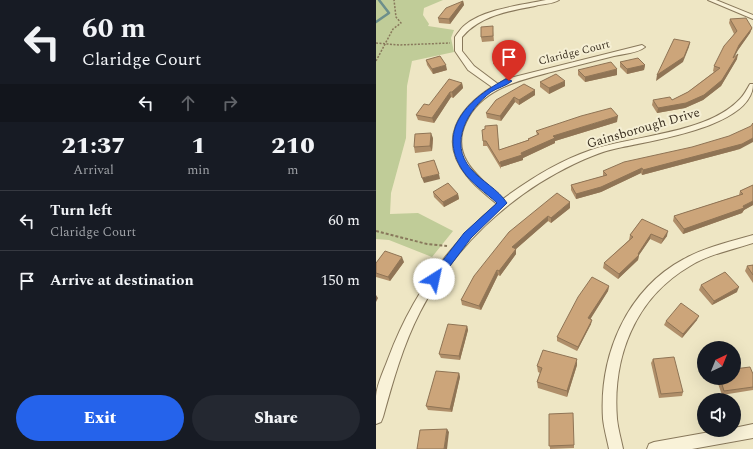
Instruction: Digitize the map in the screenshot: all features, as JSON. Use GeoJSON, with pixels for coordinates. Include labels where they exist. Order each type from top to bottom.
{"type":"FeatureCollection","features":[{"type":"Feature","properties":{"kind":"street"},"geometry":{"type":"LineString","coordinates":[[496,86],[474,71],[464,60],[459,51],[458,42],[466,27],[482,17],[499,11],[556,0]]}},
{"type":"Feature","properties":{"kind":"street"},"geometry":{"type":"LineString","coordinates":[[711,0],[753,17]]}},
{"type":"Feature","properties":{"kind":"street","name":"Claridge Court"},"geometry":{"type":"LineString","coordinates":[[502,203],[467,170],[459,155],[457,140],[459,125],[468,110],[476,101],[496,86],[523,76],[642,47]]}},
{"type":"Feature","properties":{"kind":"street","name":"Gainsborough Drive"},"geometry":{"type":"LineString","coordinates":[[376,417],[391,367],[404,333],[420,302],[442,268],[458,247],[474,229],[502,203],[550,172],[579,158],[630,142],[699,126],[719,118],[736,107],[745,98],[753,86]]}},
{"type":"Feature","properties":{"kind":"street"},"geometry":{"type":"LineString","coordinates":[[616,449],[610,420],[612,374],[623,334],[637,307],[662,280],[687,262],[713,251],[753,239]]}},
{"type":"Feature","properties":{"kind":"street"},"geometry":{"type":"LineString","coordinates":[[654,449],[753,431]]}},
{"type":"Feature","properties":{"kind":"path"},"geometry":{"type":"LineString","coordinates":[[376,61],[383,45],[393,29],[401,23],[396,17],[394,0]]}},
{"type":"Feature","properties":{"kind":"path"},"geometry":{"type":"LineString","coordinates":[[376,43],[383,45],[458,42]]}},
{"type":"Feature","properties":{"kind":"path"},"geometry":{"type":"LineString","coordinates":[[376,231],[427,244],[458,247]]}},
{"type":"Feature","properties":{"kind":"green space"},"geometry":{"type":"Polygon","coordinates":[[[376,0],[443,0],[424,8],[423,15],[429,24],[428,26],[454,30],[451,38],[454,52],[412,61],[407,86],[406,138],[391,193],[390,214],[418,213],[453,231],[432,257],[389,240],[376,239],[376,0]]]}},
{"type":"Feature","properties":{"kind":"building"},"geometry":{"type":"Polygon","coordinates":[[[463,1],[449,19],[438,18],[446,8],[463,1]]]}},
{"type":"Feature","properties":{"kind":"building"},"geometry":{"type":"Polygon","coordinates":[[[746,18],[752,28],[739,45],[733,58],[738,54],[722,80],[704,95],[686,103],[658,108],[653,100],[670,97],[672,100],[688,92],[720,68],[714,66],[724,46],[737,31],[730,19],[746,18]]]}},
{"type":"Feature","properties":{"kind":"building"},"geometry":{"type":"Polygon","coordinates":[[[493,26],[493,36],[481,37],[481,27],[493,26]]]}},
{"type":"Feature","properties":{"kind":"building"},"geometry":{"type":"Polygon","coordinates":[[[674,39],[690,42],[684,57],[657,75],[674,39]]]}},
{"type":"Feature","properties":{"kind":"building"},"geometry":{"type":"Polygon","coordinates":[[[502,50],[512,53],[502,62],[493,59],[502,50]]]}},
{"type":"Feature","properties":{"kind":"building"},"geometry":{"type":"Polygon","coordinates":[[[440,56],[446,65],[432,69],[426,60],[440,56]]]}},
{"type":"Feature","properties":{"kind":"building"},"geometry":{"type":"Polygon","coordinates":[[[638,58],[645,65],[627,69],[620,62],[638,58]]]}},
{"type":"Feature","properties":{"kind":"building"},"geometry":{"type":"Polygon","coordinates":[[[611,62],[617,69],[585,77],[578,70],[611,62]]]}},
{"type":"Feature","properties":{"kind":"building"},"geometry":{"type":"Polygon","coordinates":[[[556,74],[565,81],[549,88],[540,82],[556,74]]]}},
{"type":"Feature","properties":{"kind":"building"},"geometry":{"type":"Polygon","coordinates":[[[449,79],[462,83],[450,92],[432,118],[416,115],[424,104],[429,105],[449,79]]]}},
{"type":"Feature","properties":{"kind":"building"},"geometry":{"type":"Polygon","coordinates":[[[524,84],[535,90],[519,100],[514,97],[500,116],[486,113],[496,100],[524,84]]]}},
{"type":"Feature","properties":{"kind":"building"},"geometry":{"type":"Polygon","coordinates":[[[611,108],[618,116],[553,136],[555,138],[521,153],[522,155],[500,162],[500,164],[486,141],[483,141],[482,130],[485,129],[485,126],[497,125],[499,150],[529,140],[528,139],[539,134],[536,131],[611,108]]]}},
{"type":"Feature","properties":{"kind":"building"},"geometry":{"type":"Polygon","coordinates":[[[753,123],[753,138],[742,144],[643,170],[642,168],[601,187],[576,194],[571,185],[607,175],[603,171],[624,162],[692,147],[729,136],[751,126],[753,123]]]}},
{"type":"Feature","properties":{"kind":"building"},"geometry":{"type":"Polygon","coordinates":[[[431,133],[430,146],[414,147],[415,134],[431,133]]]}},
{"type":"Feature","properties":{"kind":"building"},"geometry":{"type":"Polygon","coordinates":[[[434,160],[439,174],[422,178],[418,164],[434,160]]]}},
{"type":"Feature","properties":{"kind":"building"},"geometry":{"type":"Polygon","coordinates":[[[448,183],[458,194],[443,202],[433,192],[448,183]]]}},
{"type":"Feature","properties":{"kind":"building"},"geometry":{"type":"Polygon","coordinates":[[[753,185],[753,201],[743,206],[744,208],[684,229],[674,216],[743,194],[740,191],[753,185]]]}},
{"type":"Feature","properties":{"kind":"building"},"geometry":{"type":"Polygon","coordinates":[[[557,193],[570,202],[551,218],[548,216],[512,247],[516,249],[499,271],[497,270],[479,306],[461,300],[474,276],[509,232],[557,193]]]}},
{"type":"Feature","properties":{"kind":"building"},"geometry":{"type":"Polygon","coordinates":[[[642,219],[668,231],[663,239],[651,234],[638,254],[639,255],[619,274],[604,263],[633,237],[630,235],[642,219]]]}},
{"type":"Feature","properties":{"kind":"building"},"geometry":{"type":"Polygon","coordinates":[[[385,251],[402,257],[388,277],[376,273],[376,263],[385,251]]]}},
{"type":"Feature","properties":{"kind":"building"},"geometry":{"type":"Polygon","coordinates":[[[753,265],[753,275],[747,266],[753,265]]]}},
{"type":"Feature","properties":{"kind":"building"},"geometry":{"type":"Polygon","coordinates":[[[725,272],[739,287],[714,301],[701,285],[725,272]]]}},
{"type":"Feature","properties":{"kind":"building"},"geometry":{"type":"Polygon","coordinates":[[[592,277],[609,286],[588,318],[592,320],[578,347],[557,337],[578,297],[592,277]]]}},
{"type":"Feature","properties":{"kind":"building"},"geometry":{"type":"Polygon","coordinates":[[[681,303],[699,316],[683,334],[666,321],[681,303]]]}},
{"type":"Feature","properties":{"kind":"building"},"geometry":{"type":"Polygon","coordinates":[[[448,324],[467,326],[459,356],[439,354],[448,324]]]}},
{"type":"Feature","properties":{"kind":"building"},"geometry":{"type":"Polygon","coordinates":[[[543,350],[577,359],[567,391],[537,382],[542,368],[537,366],[543,350]]]}},
{"type":"Feature","properties":{"kind":"building"},"geometry":{"type":"Polygon","coordinates":[[[674,357],[683,392],[661,394],[653,359],[674,357]]]}},
{"type":"Feature","properties":{"kind":"building"},"geometry":{"type":"Polygon","coordinates":[[[750,367],[753,374],[753,387],[724,391],[722,385],[741,385],[741,368],[750,367]]]}},
{"type":"Feature","properties":{"kind":"building"},"geometry":{"type":"Polygon","coordinates":[[[436,371],[459,373],[450,409],[426,406],[436,371]]]}},
{"type":"Feature","properties":{"kind":"building"},"geometry":{"type":"Polygon","coordinates":[[[573,413],[574,445],[549,446],[549,414],[573,413]]]}},
{"type":"Feature","properties":{"kind":"building"},"geometry":{"type":"Polygon","coordinates":[[[447,429],[444,449],[417,449],[420,430],[447,429]]]}},
{"type":"Feature","properties":{"kind":"waterway"},"geometry":{"type":"LineString","coordinates":[[376,22],[389,13],[379,0]]}},
{"type":"Feature","properties":{"kind":"route"},"geometry":{"type":"LineString","coordinates":[[434,279],[474,229],[502,203],[467,170],[459,155],[457,140],[459,125],[468,110],[488,91],[509,81]]}}]}
